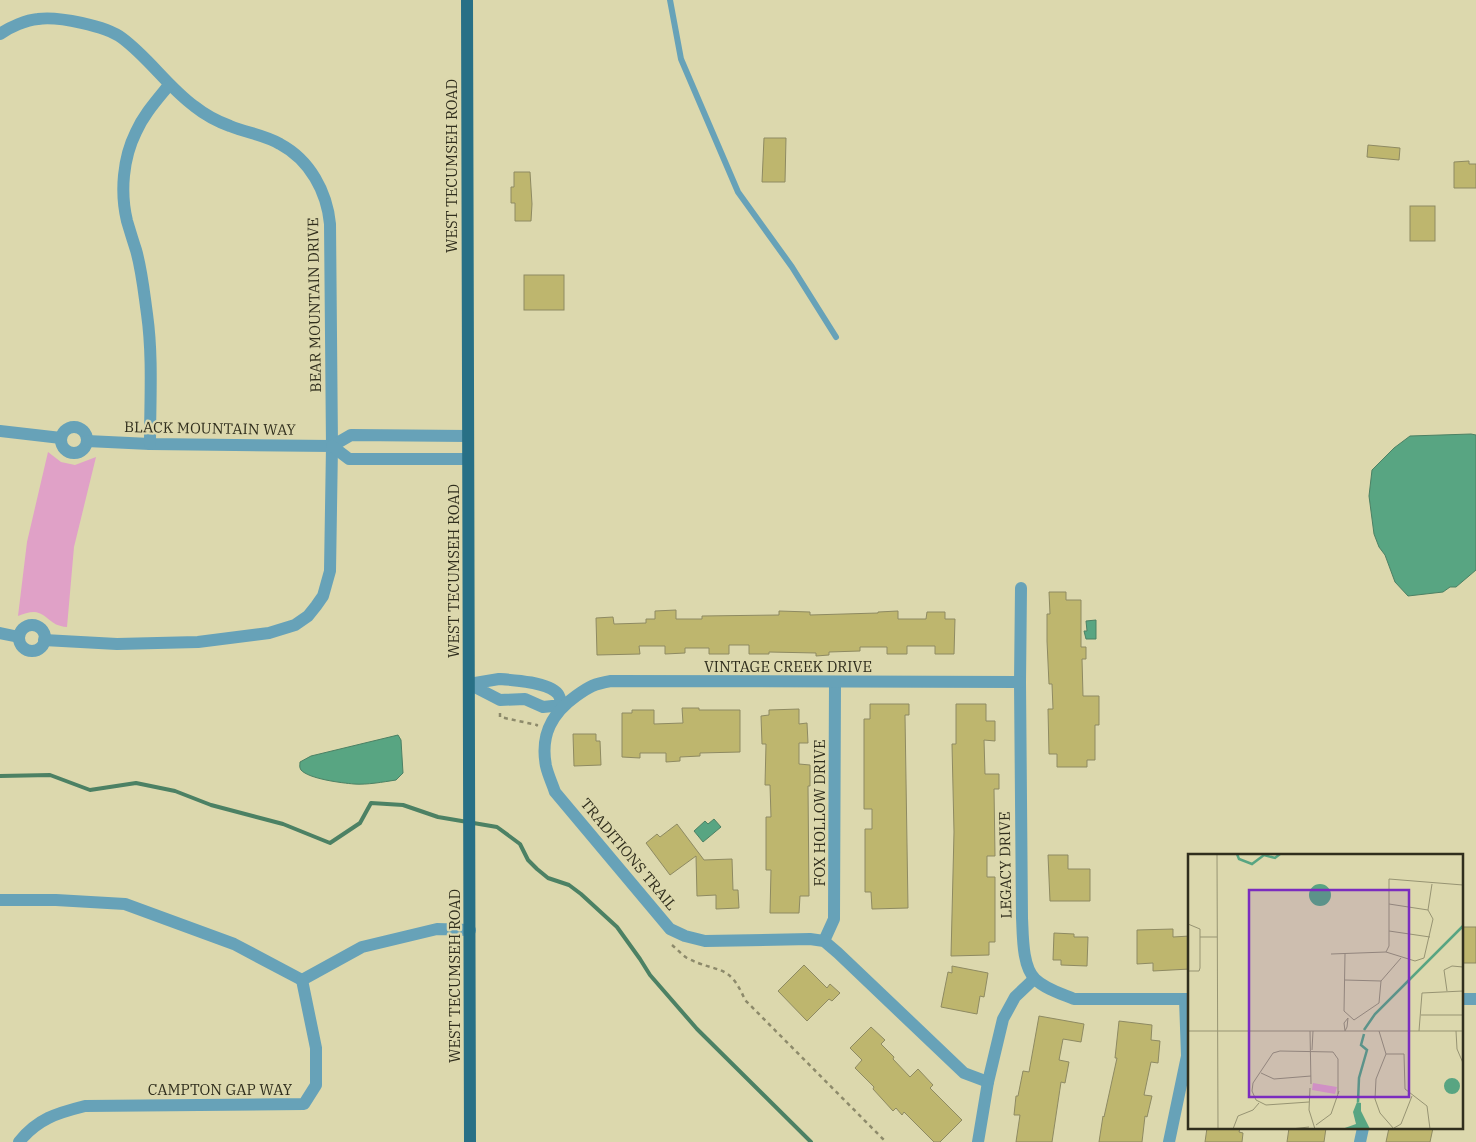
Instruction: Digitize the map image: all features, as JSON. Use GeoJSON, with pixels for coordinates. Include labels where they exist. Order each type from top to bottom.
{"type":"FeatureCollection","features":[{"type":"Feature","properties":{"kind":"main road","name":"WEST TECUMSEH ROAD"},"geometry":{"type":"LineString","coordinates":[[467,0],[470,1142]]}},
{"type":"Feature","properties":{"kind":"street","name":"BEAR MOUNTAIN DRIVE"},"geometry":{"type":"LineString","coordinates":[[0,34],[8,29],[38,19],[64,19],[95,26],[121,37],[169,85],[195,107],[229,126],[280,143],[292,151],[310,171],[325,197],[330,224],[332,446],[330,571],[323,596],[308,616],[295,625],[270,633],[198,642],[116,644],[44,640],[44,635],[40,629],[32,626],[23,629],[19,637],[0,633]]}},
{"type":"Feature","properties":{"kind":"street"},"geometry":{"type":"LineString","coordinates":[[150,444],[148,316],[136,252],[127,220],[124,199],[124,177],[128,152],[136,130],[169,85]]}},
{"type":"Feature","properties":{"kind":"street"},"geometry":{"type":"LineString","coordinates":[[0,431],[62,438],[65,430],[75,426],[84,432],[87,441]]}},
{"type":"Feature","properties":{"kind":"street","name":"BLACK MOUNTAIN WAY"},"geometry":{"type":"LineString","coordinates":[[62,438],[64,447],[71,452],[84,449],[87,441],[150,444],[332,446],[351,435],[468,436]]}},
{"type":"Feature","properties":{"kind":"street"},"geometry":{"type":"LineString","coordinates":[[332,446],[349,459],[468,459]]}},
{"type":"Feature","properties":{"kind":"street","name":"LEGACY DRIVE"},"geometry":{"type":"LineString","coordinates":[[1021,588],[1022,918],[1024,955],[1034,979]]}},
{"type":"Feature","properties":{"kind":"street"},"geometry":{"type":"LineString","coordinates":[[499,679],[527,682],[542,686],[557,694],[562,705],[543,707],[525,700],[500,700],[469,684],[499,679]]}},
{"type":"Feature","properties":{"kind":"street","name":"VINTAGE CREEK DRIVE"},"geometry":{"type":"LineString","coordinates":[[562,705],[594,684],[611,681],[1020,682]]}},
{"type":"Feature","properties":{"kind":"street","name":"FOX HOLLOW DRIVE"},"geometry":{"type":"LineString","coordinates":[[824,941],[834,919],[835,682]]}},
{"type":"Feature","properties":{"kind":"street","name":"TRADITIONS TRAIL"},"geometry":{"type":"LineString","coordinates":[[562,705],[550,723],[544,747],[546,766],[555,792],[670,928],[685,936],[705,940],[824,941]]}},
{"type":"Feature","properties":{"kind":"street"},"geometry":{"type":"LineString","coordinates":[[0,900],[56,900],[126,904],[234,944],[302,980],[362,947],[438,930],[470,930]]}},
{"type":"Feature","properties":{"kind":"street"},"geometry":{"type":"LineString","coordinates":[[824,941],[964,1074],[988,1082]]}},
{"type":"Feature","properties":{"kind":"street"},"geometry":{"type":"LineString","coordinates":[[978,1142],[988,1082],[1003,1019],[1015,997],[1034,979],[1074,999],[1187,999],[1187,1056],[1169,1142]]}},
{"type":"Feature","properties":{"kind":"street","name":"CAMPTON GAP WAY"},"geometry":{"type":"LineString","coordinates":[[19,1142],[29,1130],[55,1114],[85,1106],[304,1104],[316,1085],[316,1048],[302,980]]}},
{"type":"Feature","properties":{"kind":"lane"},"geometry":{"type":"LineString","coordinates":[[670,0],[681,59],[738,192],[792,267],[836,337]]}},
{"type":"Feature","properties":{"kind":"shaded area"},"geometry":{"type":"Polygon","coordinates":[[[1476,435],[1476,570],[1456,587],[1450,587],[1443,592],[1408,596],[1395,582],[1385,555],[1379,547],[1374,534],[1369,496],[1372,470],[1394,448],[1410,436],[1476,435]]]}},
{"type":"Feature","properties":{"kind":"shaded area"},"geometry":{"type":"Polygon","coordinates":[[[48,452],[61,462],[75,465],[96,457],[74,547],[67,627],[52,622],[39,613],[30,612],[18,616],[27,542],[48,452]]]}},
{"type":"Feature","properties":{"kind":"shaded area"},"geometry":{"type":"Polygon","coordinates":[[[1096,620],[1096,639],[1086,639],[1084,631],[1087,631],[1086,621],[1096,620]]]}},
{"type":"Feature","properties":{"kind":"shaded area"},"geometry":{"type":"Polygon","coordinates":[[[398,735],[401,740],[403,773],[396,780],[364,784],[342,783],[311,776],[300,768],[300,762],[311,756],[398,735]]]}},
{"type":"Feature","properties":{"kind":"shaded area"},"geometry":{"type":"Polygon","coordinates":[[[714,819],[721,827],[703,842],[694,831],[705,821],[708,824],[714,819]]]}},
{"type":"Feature","properties":{"kind":"building"},"geometry":{"type":"Polygon","coordinates":[[[764,138],[786,138],[785,182],[762,182],[764,138]]]}},
{"type":"Feature","properties":{"kind":"building"},"geometry":{"type":"Polygon","coordinates":[[[1368,145],[1400,148],[1399,160],[1367,157],[1368,145]]]}},
{"type":"Feature","properties":{"kind":"building"},"geometry":{"type":"Polygon","coordinates":[[[1469,161],[1469,164],[1476,164],[1476,188],[1454,188],[1454,162],[1469,161]]]}},
{"type":"Feature","properties":{"kind":"building"},"geometry":{"type":"Polygon","coordinates":[[[514,172],[530,172],[531,221],[515,221],[515,203],[511,203],[511,187],[514,187],[514,172]]]}},
{"type":"Feature","properties":{"kind":"building"},"geometry":{"type":"Polygon","coordinates":[[[1410,206],[1435,206],[1435,241],[1410,241],[1410,206]]]}},
{"type":"Feature","properties":{"kind":"building"},"geometry":{"type":"Polygon","coordinates":[[[524,275],[564,275],[564,310],[524,310],[524,275]]]}},
{"type":"Feature","properties":{"kind":"building"},"geometry":{"type":"Polygon","coordinates":[[[1049,592],[1066,592],[1066,600],[1081,600],[1081,647],[1086,647],[1086,659],[1082,659],[1083,696],[1099,696],[1099,725],[1095,725],[1095,760],[1087,760],[1087,767],[1057,767],[1057,754],[1049,754],[1048,709],[1053,709],[1052,684],[1049,684],[1047,641],[1047,614],[1050,614],[1049,592]]]}},
{"type":"Feature","properties":{"kind":"building"},"geometry":{"type":"Polygon","coordinates":[[[676,610],[676,619],[702,619],[702,616],[779,615],[779,611],[810,612],[810,615],[898,611],[898,619],[926,619],[927,612],[945,612],[945,619],[955,619],[954,654],[935,654],[935,646],[907,646],[907,654],[887,654],[887,647],[860,647],[860,651],[829,652],[829,655],[816,656],[816,653],[769,652],[769,654],[749,654],[749,645],[729,645],[729,654],[709,654],[709,648],[685,648],[685,653],[665,654],[665,646],[639,646],[640,654],[597,655],[596,618],[613,617],[614,624],[646,623],[646,619],[655,619],[655,611],[676,610]]]}},
{"type":"Feature","properties":{"kind":"building"},"geometry":{"type":"Polygon","coordinates":[[[870,704],[909,704],[909,715],[905,715],[908,908],[872,909],[871,892],[865,892],[865,829],[872,829],[872,809],[864,809],[864,719],[870,719],[870,704]]]}},
{"type":"Feature","properties":{"kind":"building"},"geometry":{"type":"Polygon","coordinates":[[[956,704],[986,704],[986,721],[995,721],[995,741],[984,740],[985,774],[999,774],[999,789],[994,789],[995,856],[987,856],[987,877],[995,877],[995,942],[989,942],[989,955],[951,956],[954,832],[952,744],[956,744],[956,704]]]}},
{"type":"Feature","properties":{"kind":"building"},"geometry":{"type":"Polygon","coordinates":[[[682,708],[740,710],[740,752],[700,753],[700,756],[680,757],[680,761],[666,762],[666,753],[640,753],[640,758],[622,757],[622,713],[632,713],[632,710],[654,710],[654,724],[683,723],[682,708]]]}},
{"type":"Feature","properties":{"kind":"building"},"geometry":{"type":"Polygon","coordinates":[[[799,709],[799,724],[807,723],[808,743],[799,743],[799,764],[810,765],[810,786],[808,786],[809,896],[800,896],[799,913],[770,913],[771,870],[766,870],[766,817],[771,817],[770,785],[765,785],[766,744],[762,744],[761,716],[769,715],[769,710],[799,709]]]}},
{"type":"Feature","properties":{"kind":"building"},"geometry":{"type":"Polygon","coordinates":[[[573,734],[596,734],[596,741],[600,741],[601,765],[574,766],[573,734]]]}},
{"type":"Feature","properties":{"kind":"building"},"geometry":{"type":"Polygon","coordinates":[[[677,824],[704,860],[732,859],[733,890],[738,890],[739,908],[716,909],[716,895],[697,896],[696,856],[670,875],[646,843],[657,834],[660,837],[677,824]]]}},
{"type":"Feature","properties":{"kind":"building"},"geometry":{"type":"Polygon","coordinates":[[[1048,855],[1068,855],[1068,869],[1090,869],[1090,901],[1050,901],[1048,855]]]}},
{"type":"Feature","properties":{"kind":"building"},"geometry":{"type":"Polygon","coordinates":[[[1464,927],[1476,927],[1476,963],[1464,963],[1464,927]]]}},
{"type":"Feature","properties":{"kind":"building"},"geometry":{"type":"Polygon","coordinates":[[[1173,929],[1173,937],[1188,936],[1188,969],[1153,971],[1153,963],[1137,964],[1137,930],[1173,929]]]}},
{"type":"Feature","properties":{"kind":"building"},"geometry":{"type":"Polygon","coordinates":[[[1054,933],[1074,934],[1074,937],[1088,937],[1087,966],[1061,965],[1061,960],[1053,960],[1054,933]]]}},
{"type":"Feature","properties":{"kind":"building"},"geometry":{"type":"Polygon","coordinates":[[[804,965],[827,988],[830,984],[840,993],[832,1001],[829,999],[807,1021],[778,991],[804,965]]]}},
{"type":"Feature","properties":{"kind":"building"},"geometry":{"type":"Polygon","coordinates":[[[952,966],[988,973],[984,997],[980,996],[977,1014],[941,1007],[948,972],[952,973],[952,966]]]}},
{"type":"Feature","properties":{"kind":"building"},"geometry":{"type":"Polygon","coordinates":[[[1039,1016],[1084,1024],[1081,1042],[1063,1039],[1059,1060],[1069,1062],[1065,1083],[1061,1082],[1052,1142],[1016,1142],[1020,1115],[1014,1115],[1016,1096],[1018,1096],[1023,1071],[1029,1072],[1039,1016]]]}},
{"type":"Feature","properties":{"kind":"building"},"geometry":{"type":"Polygon","coordinates":[[[1119,1021],[1152,1025],[1151,1040],[1160,1041],[1158,1063],[1151,1062],[1144,1095],[1152,1096],[1147,1117],[1145,1116],[1142,1142],[1099,1142],[1103,1116],[1117,1058],[1115,1058],[1119,1021]]]}},
{"type":"Feature","properties":{"kind":"building"},"geometry":{"type":"Polygon","coordinates":[[[871,1027],[885,1040],[881,1044],[910,1077],[918,1069],[933,1085],[930,1088],[962,1120],[940,1142],[934,1142],[904,1112],[902,1115],[896,1108],[893,1111],[873,1089],[874,1087],[855,1068],[862,1060],[850,1048],[871,1027]]]}},
{"type":"Feature","properties":{"kind":"building"},"geometry":{"type":"Polygon","coordinates":[[[1207,1130],[1240,1130],[1239,1132],[1243,1133],[1242,1142],[1205,1142],[1207,1130]]]}},
{"type":"Feature","properties":{"kind":"building"},"geometry":{"type":"Polygon","coordinates":[[[1289,1130],[1326,1130],[1324,1142],[1287,1142],[1289,1130]]]}},
{"type":"Feature","properties":{"kind":"building"},"geometry":{"type":"Polygon","coordinates":[[[1389,1130],[1433,1130],[1430,1142],[1386,1142],[1389,1130]]]}},
{"type":"Feature","properties":{"kind":"waterway"},"geometry":{"type":"LineString","coordinates":[[0,776],[50,775],[90,790],[136,783],[175,791],[211,805],[283,824],[330,843],[360,823],[371,803],[403,805],[438,817],[497,827],[520,844],[528,860],[537,869],[548,878],[569,885],[617,927],[650,975],[697,1029],[811,1142]]}}]}
